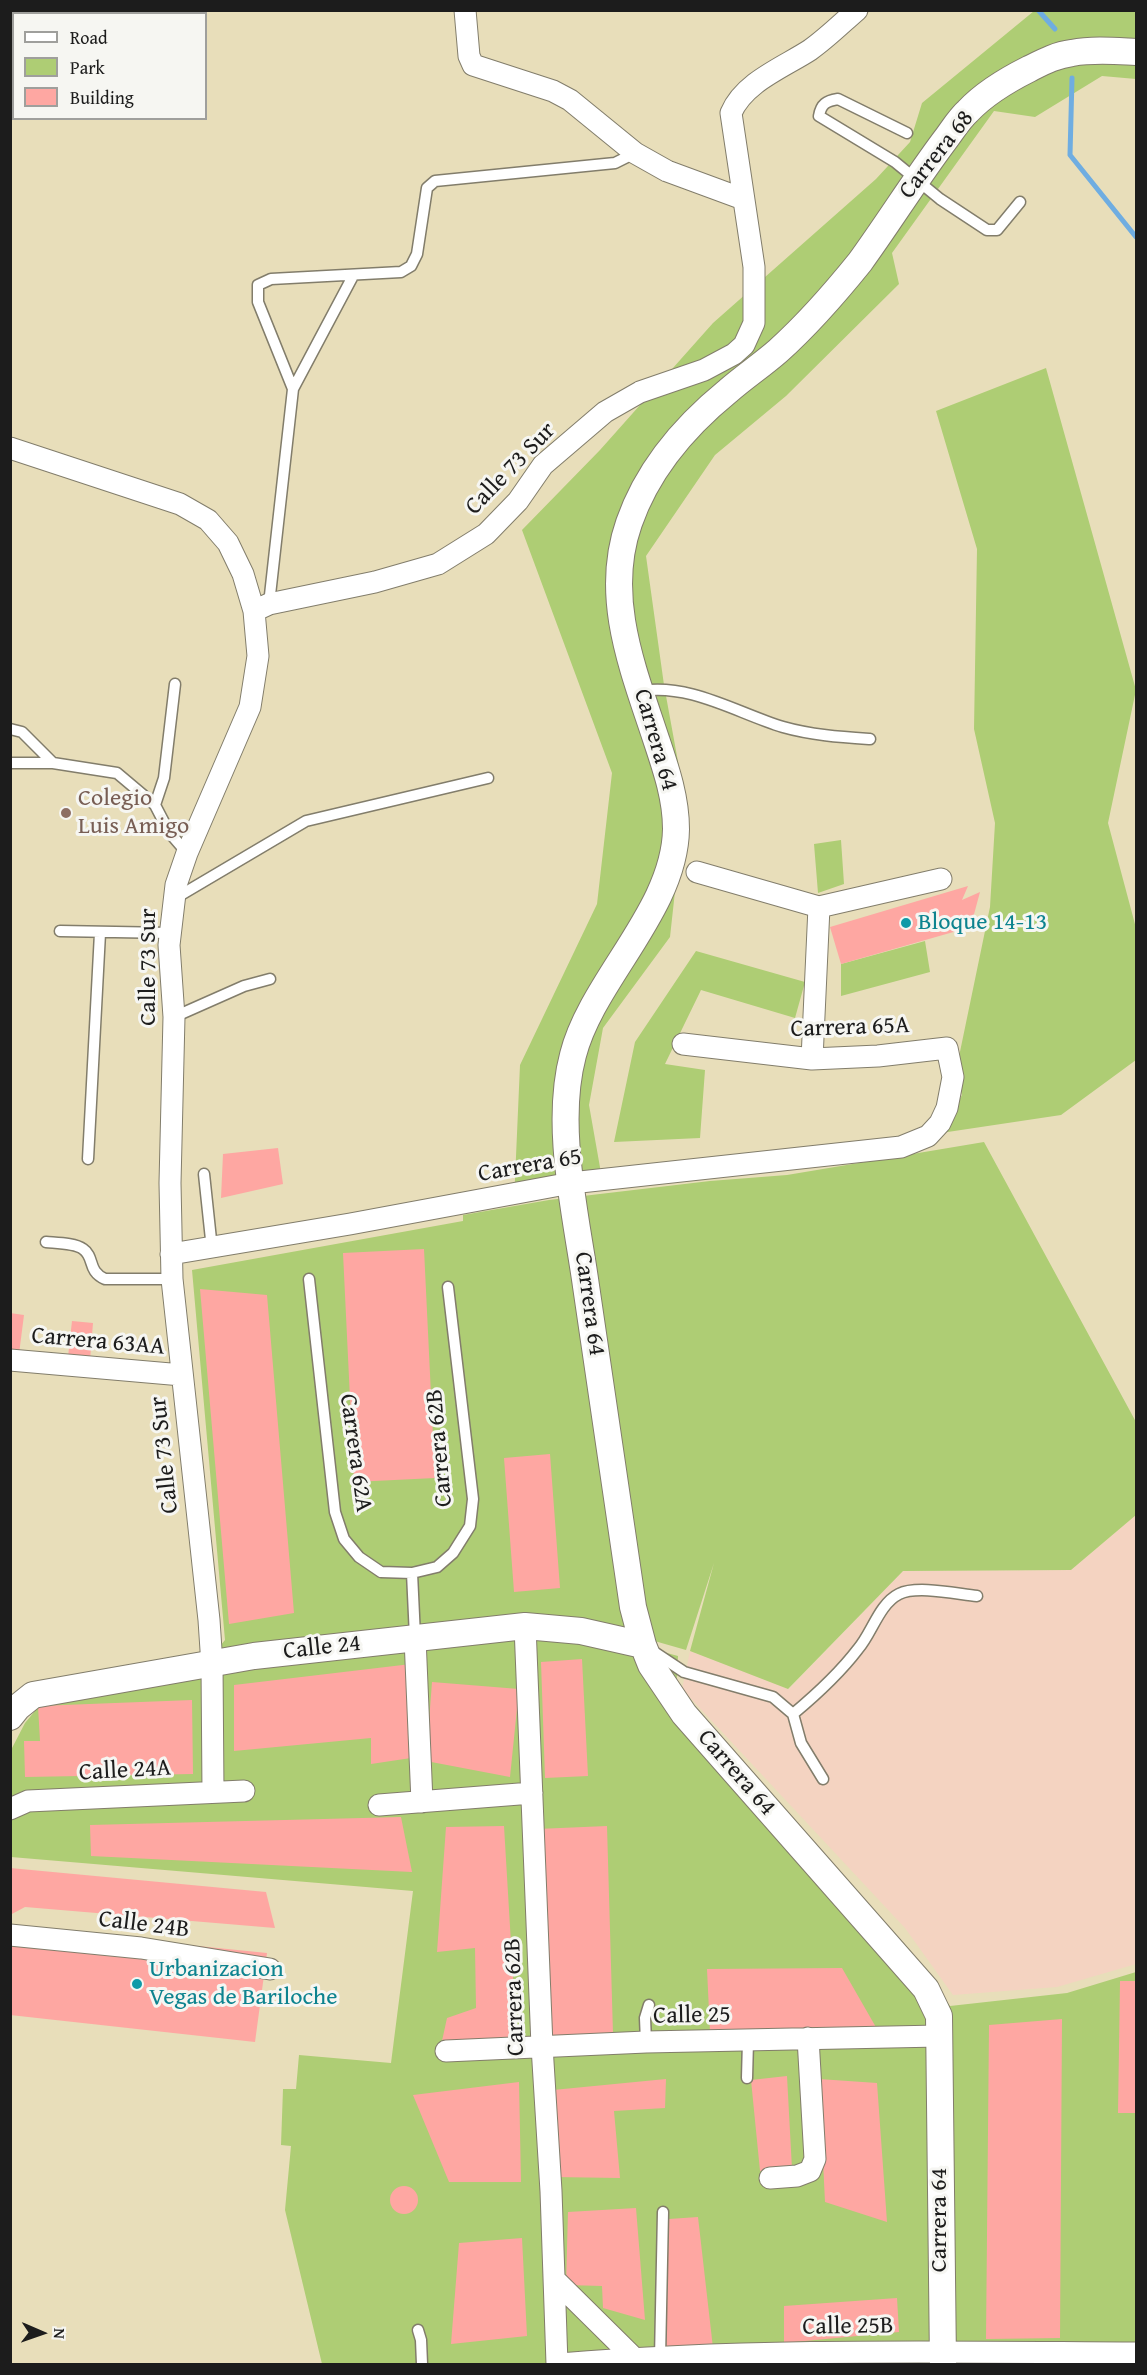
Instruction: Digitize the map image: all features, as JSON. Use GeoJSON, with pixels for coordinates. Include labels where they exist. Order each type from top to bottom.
{"type":"FeatureCollection","features":[{"type":"Feature","properties":{"kind":"street"},"geometry":{"type":"LineString","coordinates":[[465,10],[469,56],[473,65],[553,91],[570,100],[635,153],[667,171],[743,199]]}},
{"type":"Feature","properties":{"kind":"street","name":"Calle 73 Sur"},"geometry":{"type":"LineString","coordinates":[[213,1792],[212,1665],[209,1620],[172,1279],[170,1183],[174,1017],[170,933],[174,899],[187,853],[250,707],[258,656],[262,607],[375,582],[438,564],[486,534],[518,501],[543,465],[605,412],[640,392],[704,370],[734,354],[744,345],[754,323],[754,267],[731,113],[736,103],[760,81],[812,48],[857,10]]}},
{"type":"Feature","properties":{"kind":"street","name":"Carrera 68"},"geometry":{"type":"LineString","coordinates":[[860,261],[916,179],[967,111],[1002,83],[1049,58],[1093,51],[1137,52]]}},
{"type":"Feature","properties":{"kind":"street","name":"Carrera 64"},"geometry":{"type":"LineString","coordinates":[[860,261],[808,323],[774,355],[725,393],[681,435],[652,474],[629,521],[619,560],[617,595],[640,691],[671,783],[676,832],[666,881],[589,1017],[573,1054],[566,1098],[571,1183],[633,1607],[643,1645],[660,1680],[684,1714],[926,1989],[939,2016],[942,2358]]}},
{"type":"Feature","properties":{"kind":"street"},"geometry":{"type":"LineString","coordinates":[[10,448],[180,504],[208,520],[228,543],[262,607]]}},
{"type":"Feature","properties":{"kind":"street"},"geometry":{"type":"LineString","coordinates":[[697,872],[819,907],[940,879]]}},
{"type":"Feature","properties":{"kind":"street"},"geometry":{"type":"LineString","coordinates":[[812,1059],[819,907]]}},
{"type":"Feature","properties":{"kind":"street","name":"Carrera 65A"},"geometry":{"type":"LineString","coordinates":[[683,1044],[812,1059],[878,1056],[947,1048]]}},
{"type":"Feature","properties":{"kind":"street","name":"Carrera 65"},"geometry":{"type":"LineString","coordinates":[[171,1254],[212,1249],[571,1183],[901,1147],[928,1136],[940,1123],[947,1108],[953,1077],[947,1048]]}},
{"type":"Feature","properties":{"kind":"street","name":"Carrera 63AA"},"geometry":{"type":"LineString","coordinates":[[10,1360],[182,1375]]}},
{"type":"Feature","properties":{"kind":"street","name":"Calle 24"},"geometry":{"type":"LineString","coordinates":[[10,1717],[33,1695],[254,1656],[525,1626],[581,1631],[643,1645]]}},
{"type":"Feature","properties":{"kind":"street","name":"Carrera 62B"},"geometry":{"type":"LineString","coordinates":[[525,1626],[542,2046],[559,2364]]}},
{"type":"Feature","properties":{"kind":"street"},"geometry":{"type":"LineString","coordinates":[[415,1638],[422,1802]]}},
{"type":"Feature","properties":{"kind":"street","name":"Calle 24A"},"geometry":{"type":"LineString","coordinates":[[10,1809],[28,1801],[244,1791]]}},
{"type":"Feature","properties":{"kind":"street"},"geometry":{"type":"LineString","coordinates":[[379,1805],[532,1793]]}},
{"type":"Feature","properties":{"kind":"street","name":"Calle 24B"},"geometry":{"type":"LineString","coordinates":[[10,1935],[141,1948],[270,1969]]}},
{"type":"Feature","properties":{"kind":"street","name":"Calle 25"},"geometry":{"type":"LineString","coordinates":[[446,2051],[646,2042],[939,2036]]}},
{"type":"Feature","properties":{"kind":"street"},"geometry":{"type":"LineString","coordinates":[[771,2178],[797,2176],[810,2171],[815,2159],[808,2038]]}},
{"type":"Feature","properties":{"kind":"street"},"geometry":{"type":"LineString","coordinates":[[554,2279],[645,2360]]}},
{"type":"Feature","properties":{"kind":"street","name":"Calle 25B"},"geometry":{"type":"LineString","coordinates":[[559,2364],[645,2360],[1087,2359],[1137,2353]]}},
{"type":"Feature","properties":{"kind":"lane"},"geometry":{"type":"LineString","coordinates":[[907,133],[838,99],[827,101],[821,107],[819,116],[896,162],[940,199],[987,230],[997,230],[1020,202]]}},
{"type":"Feature","properties":{"kind":"lane"},"geometry":{"type":"LineString","coordinates":[[293,389],[258,302],[258,285],[271,279],[401,272],[411,266],[417,254],[427,188],[435,181],[615,163],[635,153]]}},
{"type":"Feature","properties":{"kind":"lane"},"geometry":{"type":"LineString","coordinates":[[262,607],[293,389],[353,276]]}},
{"type":"Feature","properties":{"kind":"lane"},"geometry":{"type":"LineString","coordinates":[[155,805],[164,778],[175,684]]}},
{"type":"Feature","properties":{"kind":"lane"},"geometry":{"type":"LineString","coordinates":[[640,691],[662,689],[681,691],[784,727],[836,737],[870,739]]}},
{"type":"Feature","properties":{"kind":"lane"},"geometry":{"type":"LineString","coordinates":[[10,729],[22,732],[53,763]]}},
{"type":"Feature","properties":{"kind":"lane"},"geometry":{"type":"LineString","coordinates":[[10,763],[53,763],[117,772],[155,805],[170,832],[187,853]]}},
{"type":"Feature","properties":{"kind":"lane"},"geometry":{"type":"LineString","coordinates":[[174,899],[306,820],[488,778]]}},
{"type":"Feature","properties":{"kind":"lane"},"geometry":{"type":"LineString","coordinates":[[60,932],[170,933]]}},
{"type":"Feature","properties":{"kind":"lane"},"geometry":{"type":"LineString","coordinates":[[88,1159],[100,933]]}},
{"type":"Feature","properties":{"kind":"lane"},"geometry":{"type":"LineString","coordinates":[[174,1017],[244,986],[270,979]]}},
{"type":"Feature","properties":{"kind":"lane"},"geometry":{"type":"LineString","coordinates":[[204,1174],[212,1249]]}},
{"type":"Feature","properties":{"kind":"lane"},"geometry":{"type":"LineString","coordinates":[[46,1242],[82,1247],[88,1253],[92,1269],[105,1279],[172,1279]]}},
{"type":"Feature","properties":{"kind":"lane","name":"Carrera 62A"},"geometry":{"type":"LineString","coordinates":[[309,1279],[335,1512],[344,1539],[359,1557],[381,1572],[412,1573]]}},
{"type":"Feature","properties":{"kind":"lane","name":"Carrera 62B"},"geometry":{"type":"LineString","coordinates":[[412,1573],[437,1567],[453,1553],[470,1526],[471,1478],[448,1287]]}},
{"type":"Feature","properties":{"kind":"lane"},"geometry":{"type":"LineString","coordinates":[[412,1573],[415,1638]]}},
{"type":"Feature","properties":{"kind":"lane"},"geometry":{"type":"LineString","coordinates":[[793,1714],[824,1688],[860,1648],[882,1611],[898,1594],[915,1590],[977,1596]]}},
{"type":"Feature","properties":{"kind":"lane"},"geometry":{"type":"LineString","coordinates":[[643,1645],[684,1672],[773,1697],[793,1714],[801,1743],[823,1779]]}},
{"type":"Feature","properties":{"kind":"lane"},"geometry":{"type":"LineString","coordinates":[[646,2042],[645,2018],[649,2005]]}},
{"type":"Feature","properties":{"kind":"lane"},"geometry":{"type":"LineString","coordinates":[[747,2078],[748,2041]]}},
{"type":"Feature","properties":{"kind":"lane"},"geometry":{"type":"LineString","coordinates":[[645,2360],[663,2212]]}},
{"type":"Feature","properties":{"kind":"lane"},"geometry":{"type":"LineString","coordinates":[[418,2330],[421,2340],[422,2364]]}},
{"type":"Feature","properties":{"kind":"shaded area"},"geometry":{"type":"Polygon","coordinates":[[[1136,1515],[1136,1964],[1057,1987],[953,1995],[905,1928],[682,1689],[690,1651],[789,1689],[903,1571],[1071,1570],[1136,1515]]]}},
{"type":"Feature","properties":{"kind":"green space"},"geometry":{"type":"Polygon","coordinates":[[[1034,11],[1136,11],[1136,79],[1102,76],[1035,117],[994,111],[892,253],[899,284],[786,396],[715,455],[646,556],[664,685],[685,800],[670,937],[603,1028],[589,1105],[604,1190],[514,1202],[520,1065],[597,904],[612,773],[522,530],[600,450],[713,323],[876,179],[910,142],[922,103],[1034,11]]]}},
{"type":"Feature","properties":{"kind":"green space"},"geometry":{"type":"Polygon","coordinates":[[[1046,368],[1136,690],[1108,823],[1136,928],[1136,1060],[1061,1115],[941,1133],[962,1095],[956,1071],[990,907],[995,823],[974,729],[977,549],[936,411],[1046,368]]]}},
{"type":"Feature","properties":{"kind":"green space"},"geometry":{"type":"Polygon","coordinates":[[[841,840],[844,884],[818,893],[814,844],[841,840]]]}},
{"type":"Feature","properties":{"kind":"green space"},"geometry":{"type":"Polygon","coordinates":[[[925,941],[930,972],[841,996],[841,964],[925,941]]]}},
{"type":"Feature","properties":{"kind":"green space"},"geometry":{"type":"Polygon","coordinates":[[[696,951],[805,982],[795,1018],[701,990],[665,1064],[705,1070],[700,1138],[614,1142],[635,1042],[696,951]]]}},
{"type":"Feature","properties":{"kind":"green space"},"geometry":{"type":"Polygon","coordinates":[[[984,1142],[1136,1422],[1136,1515],[1071,1570],[903,1571],[788,1689],[690,1651],[714,1563],[686,1650],[644,1638],[610,1624],[612,1638],[678,1656],[676,1694],[909,1949],[950,2006],[1067,1993],[1136,1972],[1136,2364],[322,2364],[285,2210],[291,2146],[281,2145],[283,2089],[296,2089],[299,2055],[391,2063],[413,1891],[11,1857],[11,1750],[25,1723],[49,1694],[192,1680],[225,1640],[192,1270],[463,1221],[463,1215],[549,1200],[710,1181],[787,1175],[984,1142]]]}},
{"type":"Feature","properties":{"kind":"building","name":"Bloque 14-13"},"geometry":{"type":"Polygon","coordinates":[[[968,886],[962,900],[980,892],[973,918],[968,919],[971,927],[841,964],[830,927],[968,886]]]}},
{"type":"Feature","properties":{"kind":"building"},"geometry":{"type":"Polygon","coordinates":[[[278,1148],[283,1184],[221,1198],[223,1154],[278,1148]]]}},
{"type":"Feature","properties":{"kind":"building"},"geometry":{"type":"Polygon","coordinates":[[[424,1249],[435,1478],[354,1482],[343,1253],[424,1249]]]}},
{"type":"Feature","properties":{"kind":"building"},"geometry":{"type":"Polygon","coordinates":[[[200,1289],[267,1295],[294,1613],[229,1624],[200,1289]]]}},
{"type":"Feature","properties":{"kind":"building"},"geometry":{"type":"Polygon","coordinates":[[[10,1313],[24,1315],[19,1354],[10,1353],[10,1313]]]}},
{"type":"Feature","properties":{"kind":"building"},"geometry":{"type":"Polygon","coordinates":[[[72,1321],[93,1323],[90,1360],[68,1357],[72,1321]]]}},
{"type":"Feature","properties":{"kind":"building"},"geometry":{"type":"Polygon","coordinates":[[[550,1454],[560,1588],[514,1592],[504,1458],[550,1454]]]}},
{"type":"Feature","properties":{"kind":"building"},"geometry":{"type":"Polygon","coordinates":[[[582,1659],[588,1776],[545,1778],[541,1662],[582,1659]]]}},
{"type":"Feature","properties":{"kind":"building"},"geometry":{"type":"Polygon","coordinates":[[[411,1664],[411,1758],[371,1764],[371,1738],[234,1751],[234,1685],[411,1664]]]}},
{"type":"Feature","properties":{"kind":"building"},"geometry":{"type":"Polygon","coordinates":[[[432,1682],[519,1689],[510,1777],[426,1761],[432,1682]]]}},
{"type":"Feature","properties":{"kind":"building"},"geometry":{"type":"Polygon","coordinates":[[[192,1700],[193,1774],[25,1777],[24,1741],[40,1741],[38,1706],[192,1700]]]}},
{"type":"Feature","properties":{"kind":"building"},"geometry":{"type":"Polygon","coordinates":[[[401,1817],[412,1872],[91,1856],[90,1825],[401,1817]]]}},
{"type":"Feature","properties":{"kind":"building"},"geometry":{"type":"Polygon","coordinates":[[[504,1826],[517,2044],[442,2041],[447,2018],[476,2008],[475,1948],[437,1952],[446,1827],[504,1826]]]}},
{"type":"Feature","properties":{"kind":"building"},"geometry":{"type":"Polygon","coordinates":[[[607,1826],[613,2034],[546,2038],[537,1829],[607,1826]]]}},
{"type":"Feature","properties":{"kind":"building"},"geometry":{"type":"Polygon","coordinates":[[[10,1868],[266,1892],[275,1928],[25,1907],[10,1915],[10,1868]]]}},
{"type":"Feature","properties":{"kind":"building","name":"Urbanizacion Vegas de Bariloche"},"geometry":{"type":"Polygon","coordinates":[[[10,1927],[267,1953],[255,2042],[10,2015],[10,1927]]]}},
{"type":"Feature","properties":{"kind":"building"},"geometry":{"type":"Polygon","coordinates":[[[842,1968],[877,2029],[710,2032],[707,1969],[842,1968]]]}},
{"type":"Feature","properties":{"kind":"building"},"geometry":{"type":"Polygon","coordinates":[[[1120,1981],[1136,1981],[1136,2113],[1118,2113],[1120,1981]]]}},
{"type":"Feature","properties":{"kind":"building"},"geometry":{"type":"Polygon","coordinates":[[[1062,2019],[1060,2338],[986,2339],[989,2025],[1062,2019]]]}},
{"type":"Feature","properties":{"kind":"building"},"geometry":{"type":"Polygon","coordinates":[[[787,2076],[792,2169],[760,2171],[751,2080],[787,2076]]]}},
{"type":"Feature","properties":{"kind":"building"},"geometry":{"type":"Polygon","coordinates":[[[666,2079],[665,2108],[614,2111],[620,2178],[553,2177],[553,2090],[666,2079]]]}},
{"type":"Feature","properties":{"kind":"building"},"geometry":{"type":"Polygon","coordinates":[[[819,2079],[877,2083],[887,2222],[825,2202],[819,2079]]]}},
{"type":"Feature","properties":{"kind":"building"},"geometry":{"type":"Polygon","coordinates":[[[519,2082],[521,2182],[449,2182],[413,2095],[519,2082]]]}},
{"type":"Feature","properties":{"kind":"building"},"geometry":{"type":"Polygon","coordinates":[[[404,2186],[414,2190],[418,2200],[414,2210],[404,2214],[394,2210],[390,2200],[394,2190],[404,2186]]]}},
{"type":"Feature","properties":{"kind":"building"},"geometry":{"type":"Polygon","coordinates":[[[636,2208],[645,2320],[603,2308],[602,2286],[566,2285],[568,2212],[636,2208]]]}},
{"type":"Feature","properties":{"kind":"building"},"geometry":{"type":"Polygon","coordinates":[[[698,2217],[713,2348],[665,2349],[669,2219],[698,2217]]]}},
{"type":"Feature","properties":{"kind":"building"},"geometry":{"type":"Polygon","coordinates":[[[522,2238],[527,2336],[451,2344],[459,2243],[522,2238]]]}},
{"type":"Feature","properties":{"kind":"building"},"geometry":{"type":"Polygon","coordinates":[[[897,2298],[899,2332],[784,2343],[784,2306],[897,2298]]]}},
{"type":"Feature","properties":{"kind":"waterway"},"geometry":{"type":"LineString","coordinates":[[1038,10],[1055,29]]}},
{"type":"Feature","properties":{"kind":"waterway"},"geometry":{"type":"LineString","coordinates":[[1072,78],[1070,155],[1136,237]]}},
{"type":"Feature","properties":{"kind":"place","name":"Colegio Luis Amigo"},"geometry":{"type":"Point","coordinates":[66,813]}},
{"type":"Feature","properties":{"kind":"place","name":"Bloque 14-13"},"geometry":{"type":"Point","coordinates":[906,923]}},
{"type":"Feature","properties":{"kind":"place","name":"Urbanizacion Vegas de Bariloche"},"geometry":{"type":"Point","coordinates":[137,1984]}}]}
